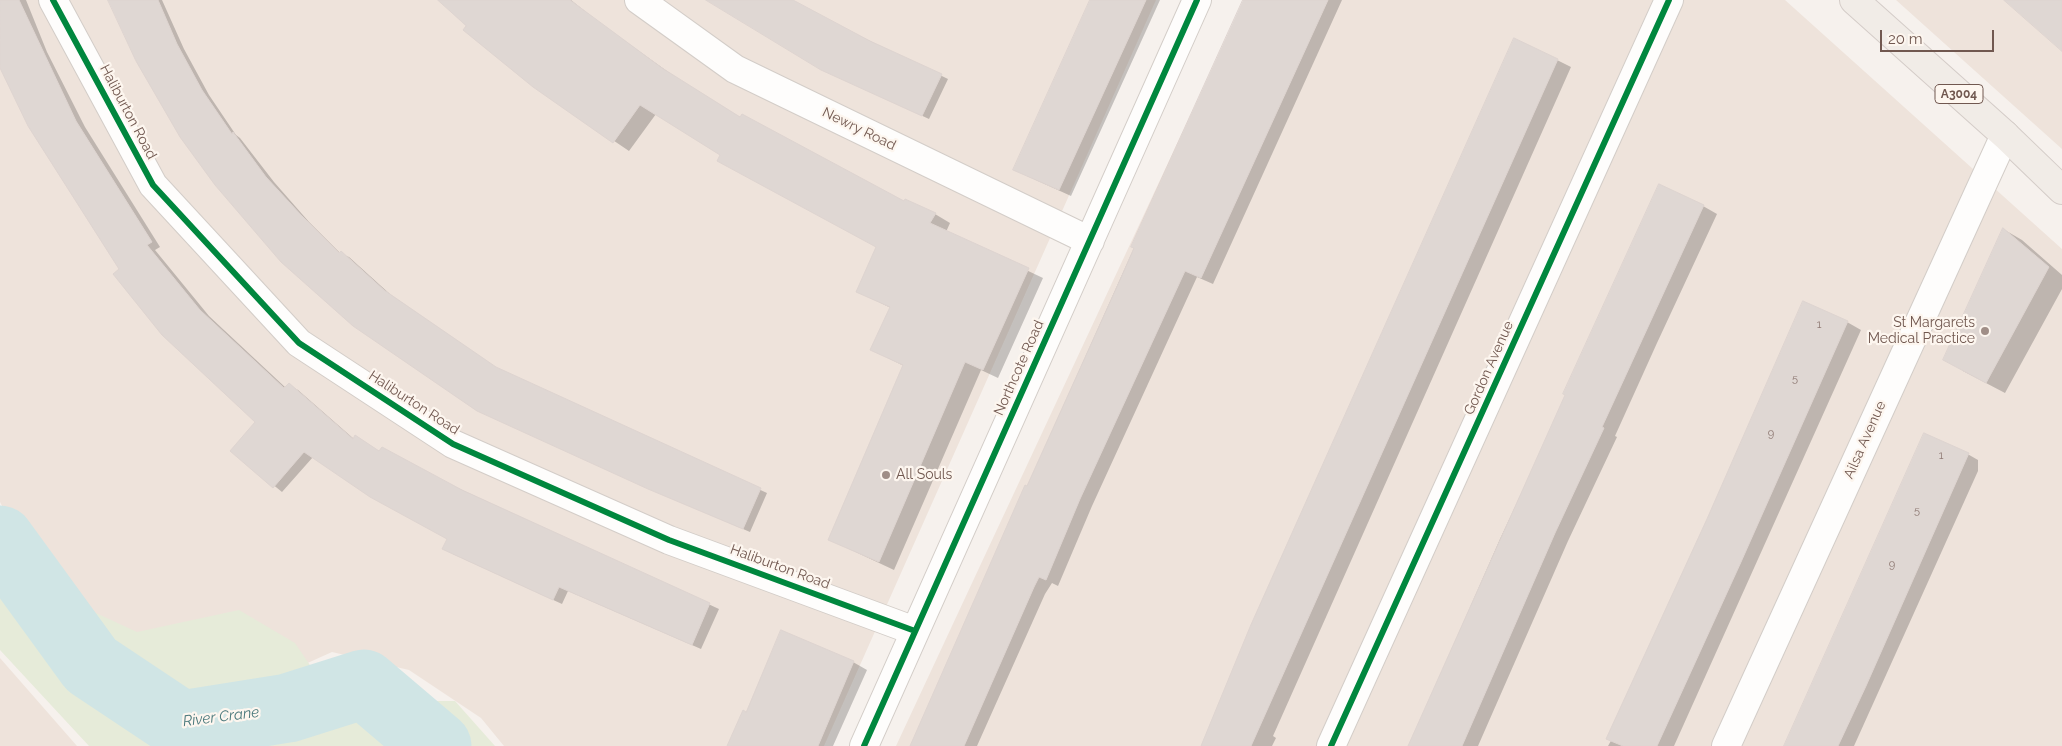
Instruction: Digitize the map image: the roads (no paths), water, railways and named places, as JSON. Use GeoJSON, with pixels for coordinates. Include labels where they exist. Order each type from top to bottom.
{"type":"FeatureCollection","features":[{"type":"Feature","properties":{"kind":"main road","name":"A3004"},"geometry":{"type":"LineString","coordinates":[[1854,0],[2062,190]]}},
{"type":"Feature","properties":{"kind":"street","name":"Haliburton Road"},"geometry":{"type":"LineString","coordinates":[[53,0],[153,185],[299,344],[453,444],[669,540],[915,631]]}},
{"type":"Feature","properties":{"kind":"street","name":"Newry Road"},"geometry":{"type":"LineString","coordinates":[[639,0],[735,69],[1090,240]]}},
{"type":"Feature","properties":{"kind":"street","name":"Northcote Road"},"geometry":{"type":"LineString","coordinates":[[864,746],[1197,0]]}},
{"type":"Feature","properties":{"kind":"street","name":"Gordon Avenue"},"geometry":{"type":"LineString","coordinates":[[1331,746],[1669,0]]}},
{"type":"Feature","properties":{"kind":"street","name":"Ailsa Avenue"},"geometry":{"type":"LineString","coordinates":[[1726,746],[2004,135]]}},
{"type":"Feature","properties":{"kind":"waterway","name":"River Crane"},"geometry":{"type":"LineString","coordinates":[[0,540],[91,665],[181,725],[288,708],[364,684],[437,746]]}},
{"type":"Feature","properties":{"kind":"place","name":"St Margarets Medical Practice"},"geometry":{"type":"Point","coordinates":[1985,331]}},
{"type":"Feature","properties":{"kind":"place","name":"All Souls"},"geometry":{"type":"Point","coordinates":[886,475]}}]}
